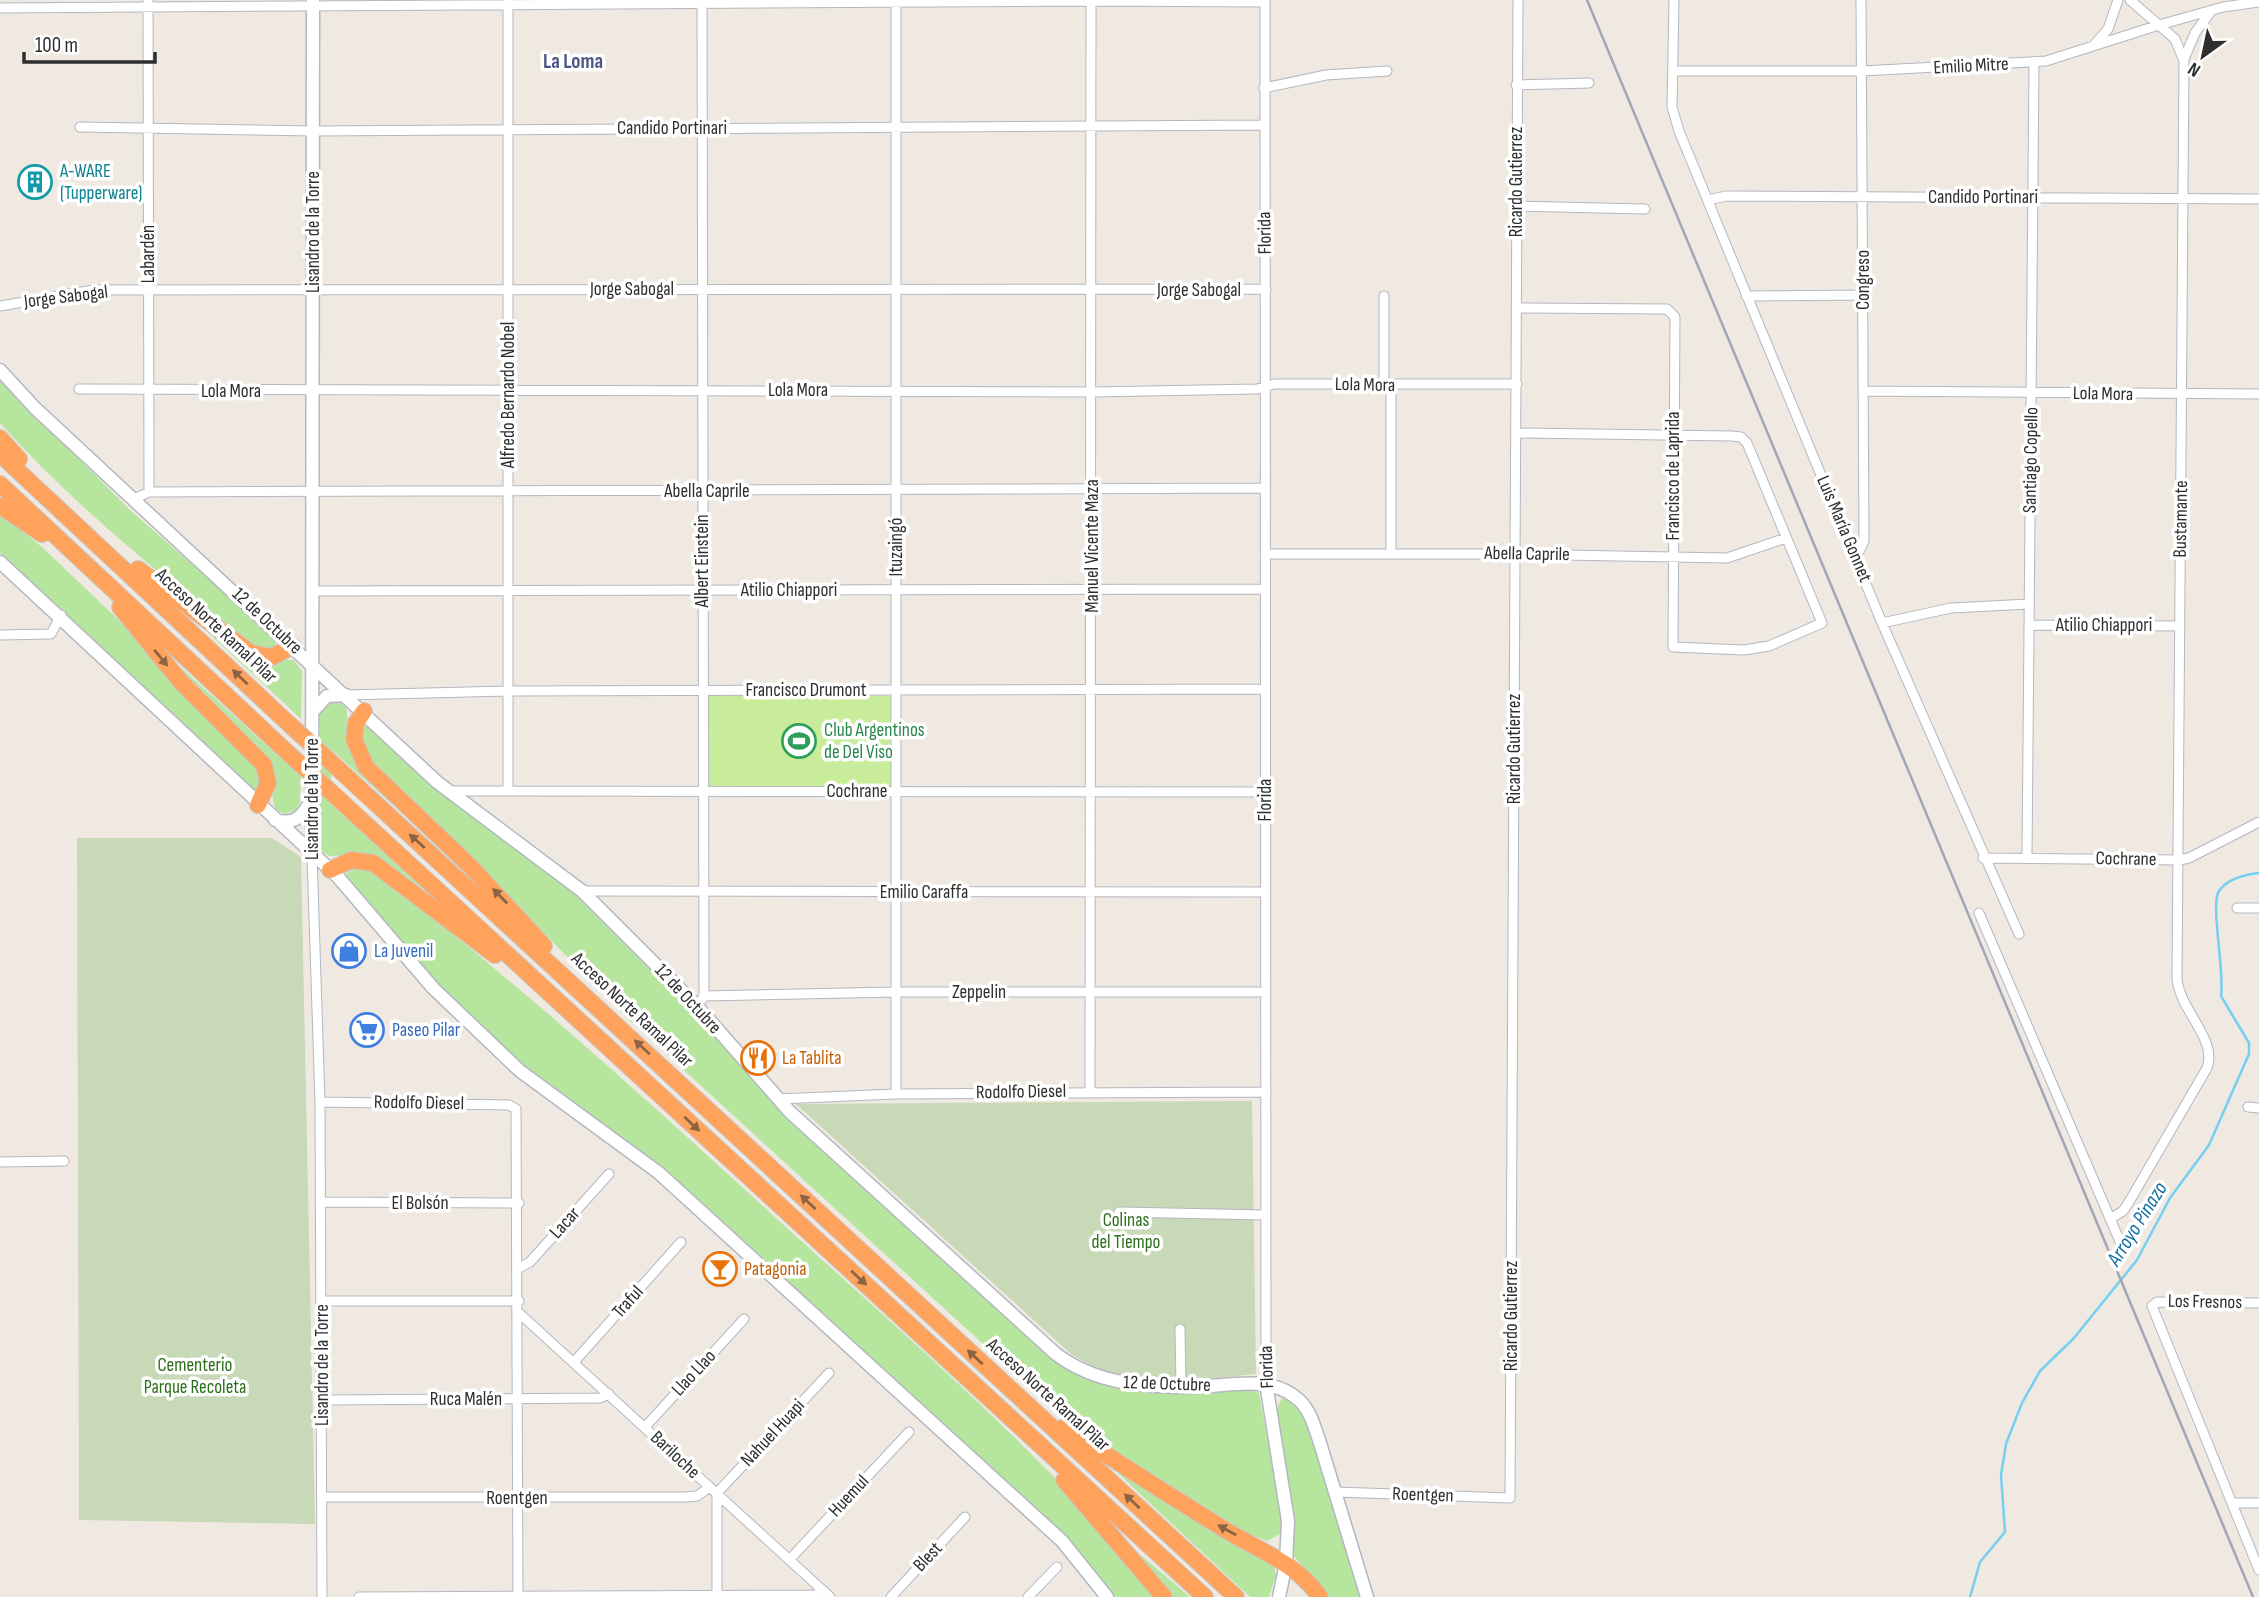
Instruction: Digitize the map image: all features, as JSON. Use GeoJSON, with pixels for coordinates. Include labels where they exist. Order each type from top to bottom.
{"type":"FeatureCollection","features":[{"type":"Feature","properties":{"kind":"highway"},"geometry":{"type":"LineString","coordinates":[[0,438],[74,521],[251,653],[272,657],[293,646]]}},
{"type":"Feature","properties":{"kind":"highway","name":"Acceso Norte Ramal Pilar"},"geometry":{"type":"LineString","coordinates":[[0,454],[1236,1597]]}},
{"type":"Feature","properties":{"kind":"highway"},"geometry":{"type":"LineString","coordinates":[[0,484],[289,754],[1205,1597]]}},
{"type":"Feature","properties":{"kind":"highway"},"geometry":{"type":"LineString","coordinates":[[0,506],[87,564],[180,681],[261,762],[268,783],[258,805]]}},
{"type":"Feature","properties":{"kind":"highway"},"geometry":{"type":"LineString","coordinates":[[364,711],[356,723],[354,739],[366,767],[505,901],[593,1003]]}},
{"type":"Feature","properties":{"kind":"highway"},"geometry":{"type":"LineString","coordinates":[[330,870],[346,861],[357,860],[385,870],[587,1028]]}},
{"type":"Feature","properties":{"kind":"highway"},"geometry":{"type":"LineString","coordinates":[[1026,1402],[1228,1531],[1286,1563],[1320,1597]]}},
{"type":"Feature","properties":{"kind":"highway"},"geometry":{"type":"LineString","coordinates":[[1012,1420],[1164,1597]]}},
{"type":"Feature","properties":{"kind":"street","name":"Manuel Vicente Maza"},"geometry":{"type":"LineString","coordinates":[[1090,1092],[1094,128],[1091,0]]}},
{"type":"Feature","properties":{"kind":"street","name":"Ricardo Gutierrez"},"geometry":{"type":"LineString","coordinates":[[1510,1497],[1518,0]]}},
{"type":"Feature","properties":{"kind":"street","name":"Luis María Gonnet"},"geometry":{"type":"LineString","coordinates":[[1674,0],[1672,107],[1676,120],[1882,623],[1983,858],[2019,934]]}},
{"type":"Feature","properties":{"kind":"street","name":"Congreso"},"geometry":{"type":"LineString","coordinates":[[1856,558],[1864,541],[1861,0]]}},
{"type":"Feature","properties":{"kind":"street"},"geometry":{"type":"LineString","coordinates":[[2093,46],[2108,29],[2118,0]]}},
{"type":"Feature","properties":{"kind":"street"},"geometry":{"type":"LineString","coordinates":[[2130,0],[2181,48],[2184,61]]}},
{"type":"Feature","properties":{"kind":"street","name":"Albert Einstein"},"geometry":{"type":"LineString","coordinates":[[700,1001],[702,1]]}},
{"type":"Feature","properties":{"kind":"street","name":"Ituzaingó"},"geometry":{"type":"LineString","coordinates":[[896,1],[896,1094]]}},
{"type":"Feature","properties":{"kind":"street"},"geometry":{"type":"LineString","coordinates":[[0,8],[313,3],[1265,1]]}},
{"type":"Feature","properties":{"kind":"street","name":"Florida"},"geometry":{"type":"LineString","coordinates":[[1265,1],[1266,1383],[1287,1509],[1286,1563],[1279,1597]]}},
{"type":"Feature","properties":{"kind":"street","name":"Alfredo Bernardo Nobel"},"geometry":{"type":"LineString","coordinates":[[508,2],[508,791]]}},
{"type":"Feature","properties":{"kind":"street","name":"Emilio Mitre"},"geometry":{"type":"LineString","coordinates":[[1674,71],[1862,71],[2034,63],[2159,25],[2259,2]]}},
{"type":"Feature","properties":{"kind":"street","name":"Lisandro de la Torre"},"geometry":{"type":"LineString","coordinates":[[313,3],[314,664],[310,801],[320,1102],[323,1301],[322,1597]]}},
{"type":"Feature","properties":{"kind":"street","name":"Labardén"},"geometry":{"type":"LineString","coordinates":[[148,4],[149,492]]}},
{"type":"Feature","properties":{"kind":"street"},"geometry":{"type":"LineString","coordinates":[[2184,61],[2195,33],[2212,11]]}},
{"type":"Feature","properties":{"kind":"street","name":"Bustamante"},"geometry":{"type":"LineString","coordinates":[[2109,1219],[2123,1211],[2129,1202],[2207,1068],[2210,1052],[2186,1010],[2177,986],[2184,61]]}},
{"type":"Feature","properties":{"kind":"street","name":"Santiago Copello"},"geometry":{"type":"LineString","coordinates":[[2027,857],[2034,63]]}},
{"type":"Feature","properties":{"kind":"street"},"geometry":{"type":"LineString","coordinates":[[1264,88],[1326,75],[1387,71]]}},
{"type":"Feature","properties":{"kind":"street"},"geometry":{"type":"LineString","coordinates":[[1516,85],[1589,83]]}},
{"type":"Feature","properties":{"kind":"street","name":"Candido Portinari"},"geometry":{"type":"LineString","coordinates":[[80,128],[313,131],[1263,125]]}},
{"type":"Feature","properties":{"kind":"street","name":"Candido Portinari"},"geometry":{"type":"LineString","coordinates":[[1708,200],[1726,196],[2259,199]]}},
{"type":"Feature","properties":{"kind":"street"},"geometry":{"type":"LineString","coordinates":[[1515,206],[1645,209]]}},
{"type":"Feature","properties":{"kind":"street","name":"Jorge Sabogal"},"geometry":{"type":"LineString","coordinates":[[0,306],[93,290],[1266,289]]}},
{"type":"Feature","properties":{"kind":"street"},"geometry":{"type":"LineString","coordinates":[[1746,296],[1863,295]]}},
{"type":"Feature","properties":{"kind":"street"},"geometry":{"type":"LineString","coordinates":[[1384,296],[1391,553]]}},
{"type":"Feature","properties":{"kind":"street","name":"Francisco de Laprida"},"geometry":{"type":"LineString","coordinates":[[1518,308],[1667,309],[1675,317],[1672,435],[1673,647],[1744,650],[1769,646],[1822,623],[1786,538]]}},
{"type":"Feature","properties":{"kind":"street","name":"12 de Octubre"},"geometry":{"type":"LineString","coordinates":[[0,370],[35,408],[450,791],[582,891],[700,1001],[777,1099],[1066,1362],[1088,1374],[1117,1383],[1181,1386],[1266,1383]]}},
{"type":"Feature","properties":{"kind":"street","name":"Lola Mora"},"geometry":{"type":"LineString","coordinates":[[79,389],[1093,392],[1256,389],[1266,386],[1517,384]]}},
{"type":"Feature","properties":{"kind":"street","name":"Lola Mora"},"geometry":{"type":"LineString","coordinates":[[1864,391],[2259,394]]}},
{"type":"Feature","properties":{"kind":"street"},"geometry":{"type":"LineString","coordinates":[[1517,433],[1741,437],[1747,443],[1786,538]]}},
{"type":"Feature","properties":{"kind":"street","name":"Abella Caprile"},"geometry":{"type":"LineString","coordinates":[[149,492],[1265,488]]}},
{"type":"Feature","properties":{"kind":"street"},"geometry":{"type":"LineString","coordinates":[[134,499],[149,492]]}},
{"type":"Feature","properties":{"kind":"street","name":"Abella Caprile"},"geometry":{"type":"LineString","coordinates":[[1265,554],[1514,554],[1727,558],[1786,538]]}},
{"type":"Feature","properties":{"kind":"street"},"geometry":{"type":"LineString","coordinates":[[0,562],[61,615],[258,805],[330,870],[433,988],[520,1071],[659,1174],[1062,1541],[1107,1597]]}},
{"type":"Feature","properties":{"kind":"street","name":"Atilio Chiappori"},"geometry":{"type":"LineString","coordinates":[[314,591],[1265,589]]}},
{"type":"Feature","properties":{"kind":"street","name":"Atilio Chiappori"},"geometry":{"type":"LineString","coordinates":[[1882,623],[1951,608],[2029,604]]}},
{"type":"Feature","properties":{"kind":"street"},"geometry":{"type":"LineString","coordinates":[[0,635],[51,634],[61,615]]}},
{"type":"Feature","properties":{"kind":"street","name":"Atilio Chiappori"},"geometry":{"type":"LineString","coordinates":[[2029,625],[2180,626]]}},
{"type":"Feature","properties":{"kind":"street","name":"Francisco Drumont"},"geometry":{"type":"LineString","coordinates":[[346,695],[508,691],[1265,689]]}},
{"type":"Feature","properties":{"kind":"street"},"geometry":{"type":"LineString","coordinates":[[313,711],[327,696],[346,695]]}},
{"type":"Feature","properties":{"kind":"street","name":"Cochrane"},"geometry":{"type":"LineString","coordinates":[[450,791],[1265,792]]}},
{"type":"Feature","properties":{"kind":"street"},"geometry":{"type":"LineString","coordinates":[[275,820],[287,822],[297,819],[310,801]]}},
{"type":"Feature","properties":{"kind":"street","name":"Cochrane"},"geometry":{"type":"LineString","coordinates":[[1983,858],[2179,860],[2189,858],[2259,822]]}},
{"type":"Feature","properties":{"kind":"street","name":"Emilio Caraffa"},"geometry":{"type":"LineString","coordinates":[[582,891],[1265,892]]}},
{"type":"Feature","properties":{"kind":"street"},"geometry":{"type":"LineString","coordinates":[[2237,908],[2259,908]]}},
{"type":"Feature","properties":{"kind":"street"},"geometry":{"type":"LineString","coordinates":[[1979,913],[2121,1244]]}},
{"type":"Feature","properties":{"kind":"street","name":"Zeppelin"},"geometry":{"type":"LineString","coordinates":[[700,1001],[896,992],[1266,992]]}},
{"type":"Feature","properties":{"kind":"street","name":"Rodolfo Diesel"},"geometry":{"type":"LineString","coordinates":[[777,1099],[896,1094],[1266,1092]]}},
{"type":"Feature","properties":{"kind":"street","name":"Rodolfo Diesel"},"geometry":{"type":"LineString","coordinates":[[320,1102],[509,1105],[516,1109],[519,1203]]}},
{"type":"Feature","properties":{"kind":"street"},"geometry":{"type":"LineString","coordinates":[[2248,1107],[2259,1108]]}},
{"type":"Feature","properties":{"kind":"street"},"geometry":{"type":"LineString","coordinates":[[0,1161],[64,1161]]}},
{"type":"Feature","properties":{"kind":"street","name":"Lacar"},"geometry":{"type":"LineString","coordinates":[[519,1268],[530,1262],[609,1174]]}},
{"type":"Feature","properties":{"kind":"street","name":"El Bolsón"},"geometry":{"type":"LineString","coordinates":[[321,1202],[519,1203]]}},
{"type":"Feature","properties":{"kind":"street"},"geometry":{"type":"LineString","coordinates":[[518,1596],[519,1203]]}},
{"type":"Feature","properties":{"kind":"street"},"geometry":{"type":"LineString","coordinates":[[1119,1212],[1266,1214]]}},
{"type":"Feature","properties":{"kind":"street","name":"Traful"},"geometry":{"type":"LineString","coordinates":[[574,1362],[681,1242]]}},
{"type":"Feature","properties":{"kind":"street"},"geometry":{"type":"LineString","coordinates":[[323,1301],[519,1301]]}},
{"type":"Feature","properties":{"kind":"street","name":"Los Fresnos"},"geometry":{"type":"LineString","coordinates":[[2233,1503],[2157,1325],[2152,1306],[2157,1302],[2259,1303]]}},
{"type":"Feature","properties":{"kind":"street","name":"Bariloche"},"geometry":{"type":"LineString","coordinates":[[519,1313],[827,1594]]}},
{"type":"Feature","properties":{"kind":"street","name":"Llao Llao"},"geometry":{"type":"LineString","coordinates":[[645,1427],[744,1320]]}},
{"type":"Feature","properties":{"kind":"street"},"geometry":{"type":"LineString","coordinates":[[1181,1329],[1181,1386]]}},
{"type":"Feature","properties":{"kind":"street","name":"Nahuel Huapi"},"geometry":{"type":"LineString","coordinates":[[713,1490],[829,1373]]}},
{"type":"Feature","properties":{"kind":"street"},"geometry":{"type":"LineString","coordinates":[[1266,1383],[1284,1390],[1306,1407],[1336,1492],[1367,1597]]}},
{"type":"Feature","properties":{"kind":"street","name":"Ruca Malén"},"geometry":{"type":"LineString","coordinates":[[322,1399],[600,1398],[609,1395]]}},
{"type":"Feature","properties":{"kind":"street","name":"Huemul"},"geometry":{"type":"LineString","coordinates":[[790,1559],[909,1432]]}},
{"type":"Feature","properties":{"kind":"street"},"geometry":{"type":"LineString","coordinates":[[713,1490],[717,1596]]}},
{"type":"Feature","properties":{"kind":"street","name":"Roentgen"},"geometry":{"type":"LineString","coordinates":[[322,1497],[685,1497],[713,1490]]}},
{"type":"Feature","properties":{"kind":"street","name":"Roentgen"},"geometry":{"type":"LineString","coordinates":[[1336,1492],[1510,1497]]}},
{"type":"Feature","properties":{"kind":"street"},"geometry":{"type":"LineString","coordinates":[[2259,1503],[2233,1503],[2259,1570]]}},
{"type":"Feature","properties":{"kind":"street","name":"Blest"},"geometry":{"type":"LineString","coordinates":[[891,1597],[965,1517]]}},
{"type":"Feature","properties":{"kind":"street"},"geometry":{"type":"LineString","coordinates":[[1028,1597],[1056,1567]]}},
{"type":"Feature","properties":{"kind":"street"},"geometry":{"type":"LineString","coordinates":[[359,1597],[827,1594]]}},
{"type":"Feature","properties":{"kind":"green space"},"geometry":{"type":"Polygon","coordinates":[[[0,380],[131,511],[274,636],[276,645],[272,649],[259,650],[157,571],[60,485],[0,423],[0,380]]]}},
{"type":"Feature","properties":{"kind":"green space"},"geometry":{"type":"Polygon","coordinates":[[[0,513],[43,548],[127,628],[188,700],[259,764],[265,780],[255,793],[0,553],[0,513]]]}},
{"type":"Feature","properties":{"kind":"green space"},"geometry":{"type":"Polygon","coordinates":[[[186,612],[278,660],[294,660],[302,671],[301,719],[186,612]]]}},
{"type":"Feature","properties":{"kind":"green space"},"geometry":{"type":"Polygon","coordinates":[[[165,653],[301,777],[300,804],[296,810],[285,814],[277,809],[273,803],[273,785],[165,653]]]}},
{"type":"Feature","properties":{"kind":"green space","name":"Club Argentinos de Del Viso"},"geometry":{"type":"Polygon","coordinates":[[[707,694],[891,696],[891,788],[707,786],[707,694]]]}},
{"type":"Feature","properties":{"kind":"green space"},"geometry":{"type":"Polygon","coordinates":[[[336,700],[346,707],[349,730],[425,834],[332,750],[330,803],[439,904],[352,855],[329,856],[319,849],[320,709],[326,702],[336,700]]]}},
{"type":"Feature","properties":{"kind":"green space"},"geometry":{"type":"Polygon","coordinates":[[[369,725],[564,881],[692,1007],[791,1121],[1051,1356],[1083,1377],[1124,1388],[1243,1387],[1259,1393],[1283,1524],[1280,1534],[1267,1541],[1226,1525],[1070,1422],[1042,1398],[628,1019],[464,851],[372,767],[359,729],[369,725]]]}},
{"type":"Feature","properties":{"kind":"green space","name":"Cementerio Parque Recoleta"},"geometry":{"type":"Polygon","coordinates":[[[77,838],[272,838],[301,857],[315,1524],[79,1520],[77,838]]]}},
{"type":"Feature","properties":{"kind":"green space"},"geometry":{"type":"Polygon","coordinates":[[[362,863],[472,950],[579,1041],[921,1349],[1051,1474],[1158,1597],[1115,1597],[1071,1544],[687,1194],[549,1090],[432,981],[347,878],[346,870],[362,863]]]}},
{"type":"Feature","properties":{"kind":"green space","name":"Colinas del Tiempo"},"geometry":{"type":"Polygon","coordinates":[[[1252,1101],[1256,1374],[1180,1380],[1141,1378],[1100,1370],[1071,1354],[796,1104],[1252,1101]]]}},
{"type":"Feature","properties":{"kind":"green space"},"geometry":{"type":"Polygon","coordinates":[[[1282,1398],[1295,1403],[1307,1422],[1361,1597],[1327,1597],[1293,1555],[1292,1505],[1275,1412],[1282,1398]]]}},
{"type":"Feature","properties":{"kind":"green space"},"geometry":{"type":"Polygon","coordinates":[[[1104,1460],[1274,1566],[1276,1575],[1269,1597],[1250,1597],[1104,1460]]]}},
{"type":"Feature","properties":{"kind":"green space"},"geometry":{"type":"Polygon","coordinates":[[[1130,1546],[1190,1597],[1168,1597],[1130,1546]]]}},
{"type":"Feature","properties":{"kind":"waterway","name":"Arroyo Pinazo"},"geometry":{"type":"LineString","coordinates":[[1970,1597],[1980,1562],[2005,1532],[2001,1475],[2006,1444],[2022,1403],[2040,1371],[2074,1338],[2137,1260],[2170,1198],[2209,1145],[2249,1054],[2249,1043],[2221,996],[2216,910],[2219,891],[2227,883],[2259,873]]}},
{"type":"Feature","properties":{"kind":"railway"},"geometry":{"type":"LineString","coordinates":[[1587,0],[2253,1597]]}},
{"type":"Feature","properties":{"kind":"place","name":"A-WARE (Tupperware)"},"geometry":{"type":"Point","coordinates":[35,182]}},
{"type":"Feature","properties":{"kind":"place","name":"Club Argentinos de Del Viso"},"geometry":{"type":"Point","coordinates":[799,741]}},
{"type":"Feature","properties":{"kind":"place","name":"La Juvenil"},"geometry":{"type":"Point","coordinates":[349,951]}},
{"type":"Feature","properties":{"kind":"place","name":"Paseo Pilar"},"geometry":{"type":"Point","coordinates":[367,1030]}},
{"type":"Feature","properties":{"kind":"place","name":"La Tablita"},"geometry":{"type":"Point","coordinates":[758,1058]}},
{"type":"Feature","properties":{"kind":"place","name":"Patagonia"},"geometry":{"type":"Point","coordinates":[720,1269]}},
{"type":"Feature","properties":{"kind":"district","name":"La Loma"},"geometry":{"type":"Point","coordinates":[573,61]}}]}
